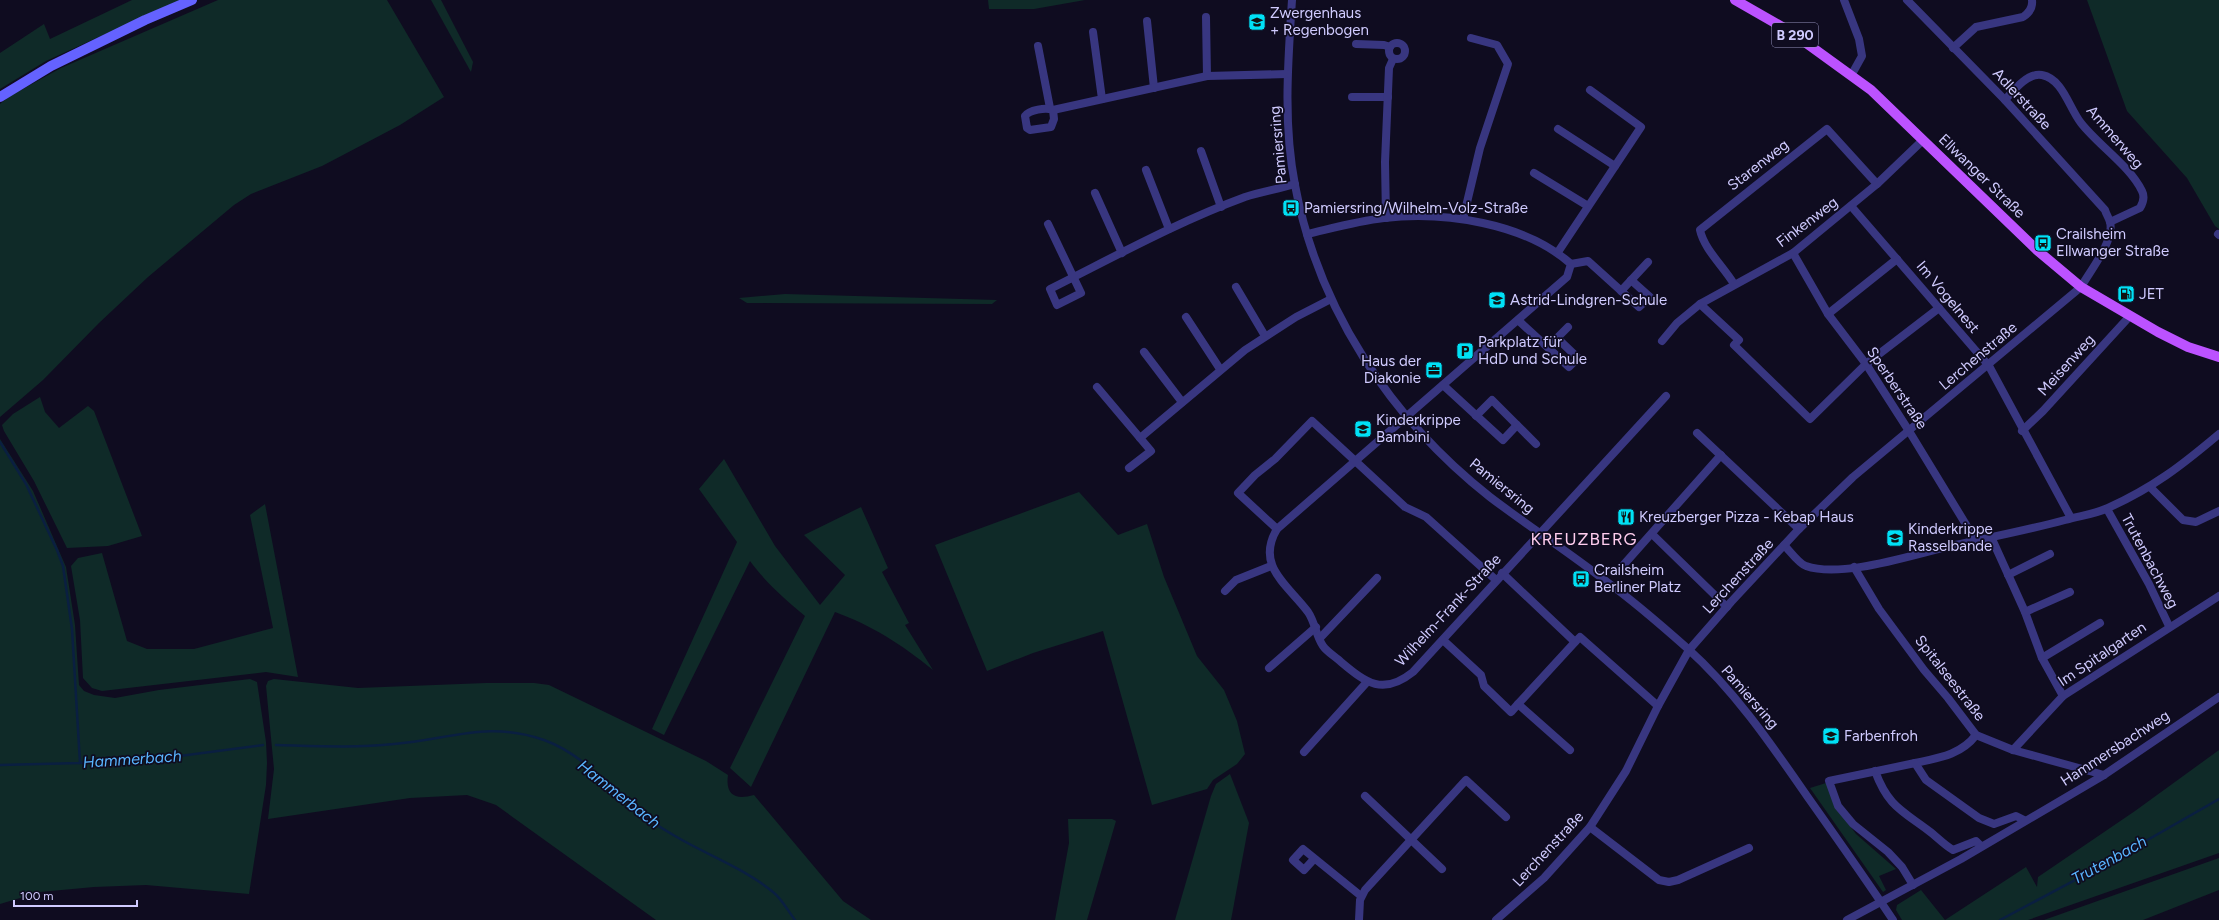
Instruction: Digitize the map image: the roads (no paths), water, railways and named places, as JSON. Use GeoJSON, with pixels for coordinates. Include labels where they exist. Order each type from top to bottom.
{"type":"FeatureCollection","features":[{"type":"Feature","properties":{"kind":"main road"},"geometry":{"type":"LineString","coordinates":[[0,98],[51,66],[145,20],[192,0]]}},
{"type":"Feature","properties":{"kind":"main road","name":"Ellwanger Straße"},"geometry":{"type":"LineString","coordinates":[[1734,0],[1791,32],[1852,74],[2038,251],[2081,287],[2129,317],[2188,347],[2219,357]]}},
{"type":"Feature","properties":{"kind":"street","name":"Pamiersring"},"geometry":{"type":"LineString","coordinates":[[1292,0],[1287,74],[1290,145],[1294,184],[1307,234],[1332,299],[1352,340],[1368,366],[1406,417],[1447,458],[1489,496],[1608,582],[1690,650],[1753,718],[1893,920]]}},
{"type":"Feature","properties":{"kind":"street"},"geometry":{"type":"LineString","coordinates":[[1844,0],[1859,39],[1862,56],[1852,74]]}},
{"type":"Feature","properties":{"kind":"street","name":"Adlerstraße"},"geometry":{"type":"LineString","coordinates":[[1907,0],[2005,100],[2105,210],[2110,222]]}},
{"type":"Feature","properties":{"kind":"street"},"geometry":{"type":"LineString","coordinates":[[1953,48],[1976,27],[2023,17],[2032,5],[2032,0]]}},
{"type":"Feature","properties":{"kind":"street"},"geometry":{"type":"LineString","coordinates":[[1206,17],[1207,76]]}},
{"type":"Feature","properties":{"kind":"street"},"geometry":{"type":"LineString","coordinates":[[1147,21],[1154,88]]}},
{"type":"Feature","properties":{"kind":"street"},"geometry":{"type":"LineString","coordinates":[[1093,32],[1102,99]]}},
{"type":"Feature","properties":{"kind":"street"},"geometry":{"type":"LineString","coordinates":[[1462,219],[1480,148],[1508,64],[1497,45],[1471,38]]}},
{"type":"Feature","properties":{"kind":"street"},"geometry":{"type":"LineString","coordinates":[[1356,44],[1384,45],[1390,47],[1397,43],[1402,45],[1405,49],[1403,57],[1398,60],[1393,59]]}},
{"type":"Feature","properties":{"kind":"street"},"geometry":{"type":"LineString","coordinates":[[1038,46],[1051,113],[1102,99],[1207,76],[1287,74]]}},
{"type":"Feature","properties":{"kind":"street"},"geometry":{"type":"LineString","coordinates":[[1390,47],[1390,55],[1393,59]]}},
{"type":"Feature","properties":{"kind":"street"},"geometry":{"type":"LineString","coordinates":[[1386,218],[1385,162],[1389,68],[1393,59]]}},
{"type":"Feature","properties":{"kind":"street","name":"Ammerweg"},"geometry":{"type":"LineString","coordinates":[[2005,100],[2015,88],[2027,79],[2040,74],[2050,78],[2061,88],[2081,123],[2128,172],[2142,192],[2144,201],[2140,208],[2110,222]]}},
{"type":"Feature","properties":{"kind":"street"},"geometry":{"type":"LineString","coordinates":[[1558,252],[1641,127],[1590,90]]}},
{"type":"Feature","properties":{"kind":"street"},"geometry":{"type":"LineString","coordinates":[[1352,97],[1388,97]]}},
{"type":"Feature","properties":{"kind":"street"},"geometry":{"type":"LineString","coordinates":[[1558,129],[1615,166]]}},
{"type":"Feature","properties":{"kind":"street","name":"Starenweg"},"geometry":{"type":"LineString","coordinates":[[1734,284],[1724,268],[1702,240],[1700,230],[1827,129],[1877,184]]}},
{"type":"Feature","properties":{"kind":"street","name":"Finkenweg"},"geometry":{"type":"LineString","coordinates":[[1662,341],[1677,323],[1700,304],[1793,253],[1877,184],[1923,140]]}},
{"type":"Feature","properties":{"kind":"street"},"geometry":{"type":"LineString","coordinates":[[1201,151],[1221,207]]}},
{"type":"Feature","properties":{"kind":"street"},"geometry":{"type":"LineString","coordinates":[[1146,170],[1169,229]]}},
{"type":"Feature","properties":{"kind":"street"},"geometry":{"type":"LineString","coordinates":[[1534,173],[1588,206]]}},
{"type":"Feature","properties":{"kind":"street"},"geometry":{"type":"LineString","coordinates":[[1048,224],[1074,277],[1077,288],[1081,293],[1057,305],[1050,289],[1074,277],[1122,253],[1169,229],[1246,197],[1294,184]]}},
{"type":"Feature","properties":{"kind":"street"},"geometry":{"type":"LineString","coordinates":[[1095,193],[1122,253]]}},
{"type":"Feature","properties":{"kind":"street","name":"Im Vogelnest"},"geometry":{"type":"LineString","coordinates":[[1851,206],[1989,366],[2022,430],[2071,518]]}},
{"type":"Feature","properties":{"kind":"street"},"geometry":{"type":"LineString","coordinates":[[1307,234],[1386,218],[1443,216],[1505,229],[1542,243],[1558,252],[1571,264]]}},
{"type":"Feature","properties":{"kind":"street","name":"Lerchenstraße"},"geometry":{"type":"LineString","coordinates":[[1496,920],[1544,878],[1590,827],[1625,773],[1658,706],[1690,650],[1727,607],[1799,529],[1853,477],[1989,366],[2081,287],[2105,247],[2110,234],[2110,222]]}},
{"type":"Feature","properties":{"kind":"street","name":"Sperberstraße"},"geometry":{"type":"LineString","coordinates":[[1793,253],[1828,314],[1866,364],[1976,541]]}},
{"type":"Feature","properties":{"kind":"street"},"geometry":{"type":"LineString","coordinates":[[1828,314],[1897,259]]}},
{"type":"Feature","properties":{"kind":"street"},"geometry":{"type":"LineString","coordinates":[[1571,264],[1588,261],[1640,307],[1650,297],[1631,280]]}},
{"type":"Feature","properties":{"kind":"street"},"geometry":{"type":"LineString","coordinates":[[1621,290],[1648,262]]}},
{"type":"Feature","properties":{"kind":"street"},"geometry":{"type":"LineString","coordinates":[[1304,752],[1367,682],[1323,646],[1316,627],[1308,613],[1277,576],[1271,566],[1270,541],[1277,529],[1519,321],[1567,277],[1571,264]]}},
{"type":"Feature","properties":{"kind":"street"},"geometry":{"type":"LineString","coordinates":[[1236,287],[1265,336]]}},
{"type":"Feature","properties":{"kind":"street"},"geometry":{"type":"LineString","coordinates":[[1140,438],[1220,369],[1265,336],[1296,317],[1332,299]]}},
{"type":"Feature","properties":{"kind":"street"},"geometry":{"type":"LineString","coordinates":[[1700,304],[1739,340],[1734,344],[1810,419],[1866,364],[1939,308]]}},
{"type":"Feature","properties":{"kind":"street"},"geometry":{"type":"LineString","coordinates":[[1186,317],[1220,369]]}},
{"type":"Feature","properties":{"kind":"street","name":"Meisenweg"},"geometry":{"type":"LineString","coordinates":[[2022,430],[2043,411],[2129,317]]}},
{"type":"Feature","properties":{"kind":"street"},"geometry":{"type":"LineString","coordinates":[[1519,321],[1569,367],[1578,358],[1557,338]]}},
{"type":"Feature","properties":{"kind":"street"},"geometry":{"type":"LineString","coordinates":[[1548,347],[1568,327]]}},
{"type":"Feature","properties":{"kind":"street"},"geometry":{"type":"LineString","coordinates":[[1144,352],[1182,402]]}},
{"type":"Feature","properties":{"kind":"street"},"geometry":{"type":"LineString","coordinates":[[1443,385],[1503,440],[1517,425]]}},
{"type":"Feature","properties":{"kind":"street"},"geometry":{"type":"LineString","coordinates":[[1097,387],[1151,451],[1129,468]]}},
{"type":"Feature","properties":{"kind":"street","name":"Wilhelm-Frank-Straße"},"geometry":{"type":"LineString","coordinates":[[1367,682],[1386,685],[1402,681],[1443,640],[1502,573],[1666,396]]}},
{"type":"Feature","properties":{"kind":"street"},"geometry":{"type":"LineString","coordinates":[[1476,416],[1492,400],[1536,444]]}},
{"type":"Feature","properties":{"kind":"street"},"geometry":{"type":"LineString","coordinates":[[1277,529],[1238,493],[1255,475],[1275,459],[1312,421],[1405,507],[1426,517],[1496,580]]}},
{"type":"Feature","properties":{"kind":"street"},"geometry":{"type":"LineString","coordinates":[[1697,433],[1799,529]]}},
{"type":"Feature","properties":{"kind":"street"},"geometry":{"type":"LineString","coordinates":[[1784,545],[1805,566],[1828,569],[1854,567],[1904,558],[1976,541],[1992,539],[2106,509],[2150,488],[2175,471],[2219,434]]}},
{"type":"Feature","properties":{"kind":"street"},"geometry":{"type":"LineString","coordinates":[[1619,570],[1721,456]]}},
{"type":"Feature","properties":{"kind":"street"},"geometry":{"type":"LineString","coordinates":[[2150,488],[2183,520],[2196,522],[2219,511]]}},
{"type":"Feature","properties":{"kind":"street","name":"Trutenbachweg"},"geometry":{"type":"LineString","coordinates":[[2106,509],[2149,584],[2169,626]]}},
{"type":"Feature","properties":{"kind":"street"},"geometry":{"type":"LineString","coordinates":[[1652,534],[1727,607]]}},
{"type":"Feature","properties":{"kind":"street"},"geometry":{"type":"LineString","coordinates":[[1992,539],[2025,612],[2042,658],[2063,696]]}},
{"type":"Feature","properties":{"kind":"street"},"geometry":{"type":"LineString","coordinates":[[2008,575],[2050,554]]}},
{"type":"Feature","properties":{"kind":"street"},"geometry":{"type":"LineString","coordinates":[[1225,591],[1236,580],[1271,566]]}},
{"type":"Feature","properties":{"kind":"street","name":"Spitalseestraße"},"geometry":{"type":"LineString","coordinates":[[1854,567],[1879,609],[1924,670],[1948,698],[1976,735],[2013,750],[2104,775]]}},
{"type":"Feature","properties":{"kind":"street"},"geometry":{"type":"LineString","coordinates":[[1502,573],[1575,642]]}},
{"type":"Feature","properties":{"kind":"street"},"geometry":{"type":"LineString","coordinates":[[1320,638],[1377,578]]}},
{"type":"Feature","properties":{"kind":"street"},"geometry":{"type":"LineString","coordinates":[[2025,612],[2070,592]]}},
{"type":"Feature","properties":{"kind":"street","name":"Im Spitalgarten"},"geometry":{"type":"LineString","coordinates":[[2013,750],[2063,696],[2169,626],[2219,596]]}},
{"type":"Feature","properties":{"kind":"street"},"geometry":{"type":"LineString","coordinates":[[2042,658],[2100,623]]}},
{"type":"Feature","properties":{"kind":"street"},"geometry":{"type":"LineString","coordinates":[[1269,668],[1316,627]]}},
{"type":"Feature","properties":{"kind":"street"},"geometry":{"type":"LineString","coordinates":[[1443,640],[1481,675],[1484,686],[1511,712],[1580,637],[1658,706]]}},
{"type":"Feature","properties":{"kind":"street","name":"Hammersbachweg"},"geometry":{"type":"LineString","coordinates":[[1847,920],[1913,885],[2104,775],[2219,697]]}},
{"type":"Feature","properties":{"kind":"street"},"geometry":{"type":"LineString","coordinates":[[1518,704],[1570,750]]}},
{"type":"Feature","properties":{"kind":"street"},"geometry":{"type":"LineString","coordinates":[[1913,885],[1902,867],[1888,852],[1852,824],[1838,806],[1829,781],[1946,756],[1962,749],[1976,735]]}},
{"type":"Feature","properties":{"kind":"street","name":"Hammersbachweg"},"geometry":{"type":"LineString","coordinates":[[1915,763],[1926,780],[1941,793],[1989,823],[2000,823],[2016,816],[2024,820]]}},
{"type":"Feature","properties":{"kind":"street"},"geometry":{"type":"LineString","coordinates":[[1875,771],[1882,790],[1895,806],[1933,834],[1946,846],[1953,850],[1976,841],[1981,846]]}},
{"type":"Feature","properties":{"kind":"street"},"geometry":{"type":"LineString","coordinates":[[1359,920],[1361,896],[1466,780],[1506,817]]}},
{"type":"Feature","properties":{"kind":"street"},"geometry":{"type":"LineString","coordinates":[[1365,796],[1442,869]]}},
{"type":"Feature","properties":{"kind":"street"},"geometry":{"type":"LineString","coordinates":[[1590,827],[1659,880],[1669,882],[1678,880],[1749,848]]}},
{"type":"Feature","properties":{"kind":"street"},"geometry":{"type":"LineString","coordinates":[[1314,860],[1334,873],[1361,896]]}},
{"type":"Feature","properties":{"kind":"waterway"},"geometry":{"type":"LineString","coordinates":[[0,442],[26,484],[63,566],[72,629],[80,763]]}},
{"type":"Feature","properties":{"kind":"waterway","name":"Hammerbach"},"geometry":{"type":"LineString","coordinates":[[276,745],[365,746],[414,742],[486,731],[524,734],[544,740],[569,752],[581,760],[653,823],[762,883],[779,898],[795,920]]}},
{"type":"Feature","properties":{"kind":"waterway","name":"Hammerbach"},"geometry":{"type":"LineString","coordinates":[[0,765],[80,763],[172,757],[263,745]]}},
{"type":"Feature","properties":{"kind":"waterway","name":"Trutenbach"},"geometry":{"type":"LineString","coordinates":[[2000,920],[2109,862],[2219,799]]}},
{"type":"Feature","properties":{"kind":"place","name":"Zwergenhaus + Regenbogen"},"geometry":{"type":"Point","coordinates":[1257,22]}},
{"type":"Feature","properties":{"kind":"place","name":"Pamiersring/Wilhelm-Volz-Straße"},"geometry":{"type":"Point","coordinates":[1291,208]}},
{"type":"Feature","properties":{"kind":"place","name":"Crailsheim Ellwanger Straße"},"geometry":{"type":"Point","coordinates":[2043,243]}},
{"type":"Feature","properties":{"kind":"place","name":"JET"},"geometry":{"type":"Point","coordinates":[2126,294]}},
{"type":"Feature","properties":{"kind":"place","name":"Astrid-Lindgren-Schule"},"geometry":{"type":"Point","coordinates":[1497,300]}},
{"type":"Feature","properties":{"kind":"place","name":"Parkplatz für HdD und Schule"},"geometry":{"type":"Point","coordinates":[1465,351]}},
{"type":"Feature","properties":{"kind":"place","name":"Haus der Diakonie"},"geometry":{"type":"Point","coordinates":[1434,370]}},
{"type":"Feature","properties":{"kind":"place","name":"Kinderkrippe Bambini"},"geometry":{"type":"Point","coordinates":[1363,429]}},
{"type":"Feature","properties":{"kind":"place","name":"Kreuzberger Pizza - Kebap Haus"},"geometry":{"type":"Point","coordinates":[1626,517]}},
{"type":"Feature","properties":{"kind":"place","name":"Kinderkrippe Rasselbande"},"geometry":{"type":"Point","coordinates":[1895,538]}},
{"type":"Feature","properties":{"kind":"place","name":"Crailsheim Berliner Platz"},"geometry":{"type":"Point","coordinates":[1581,579]}},
{"type":"Feature","properties":{"kind":"place","name":"Farbenfroh"},"geometry":{"type":"Point","coordinates":[1831,736]}},
{"type":"Feature","properties":{"kind":"district","name":"KREUZBERG"},"geometry":{"type":"Point","coordinates":[1584,539]}}]}
